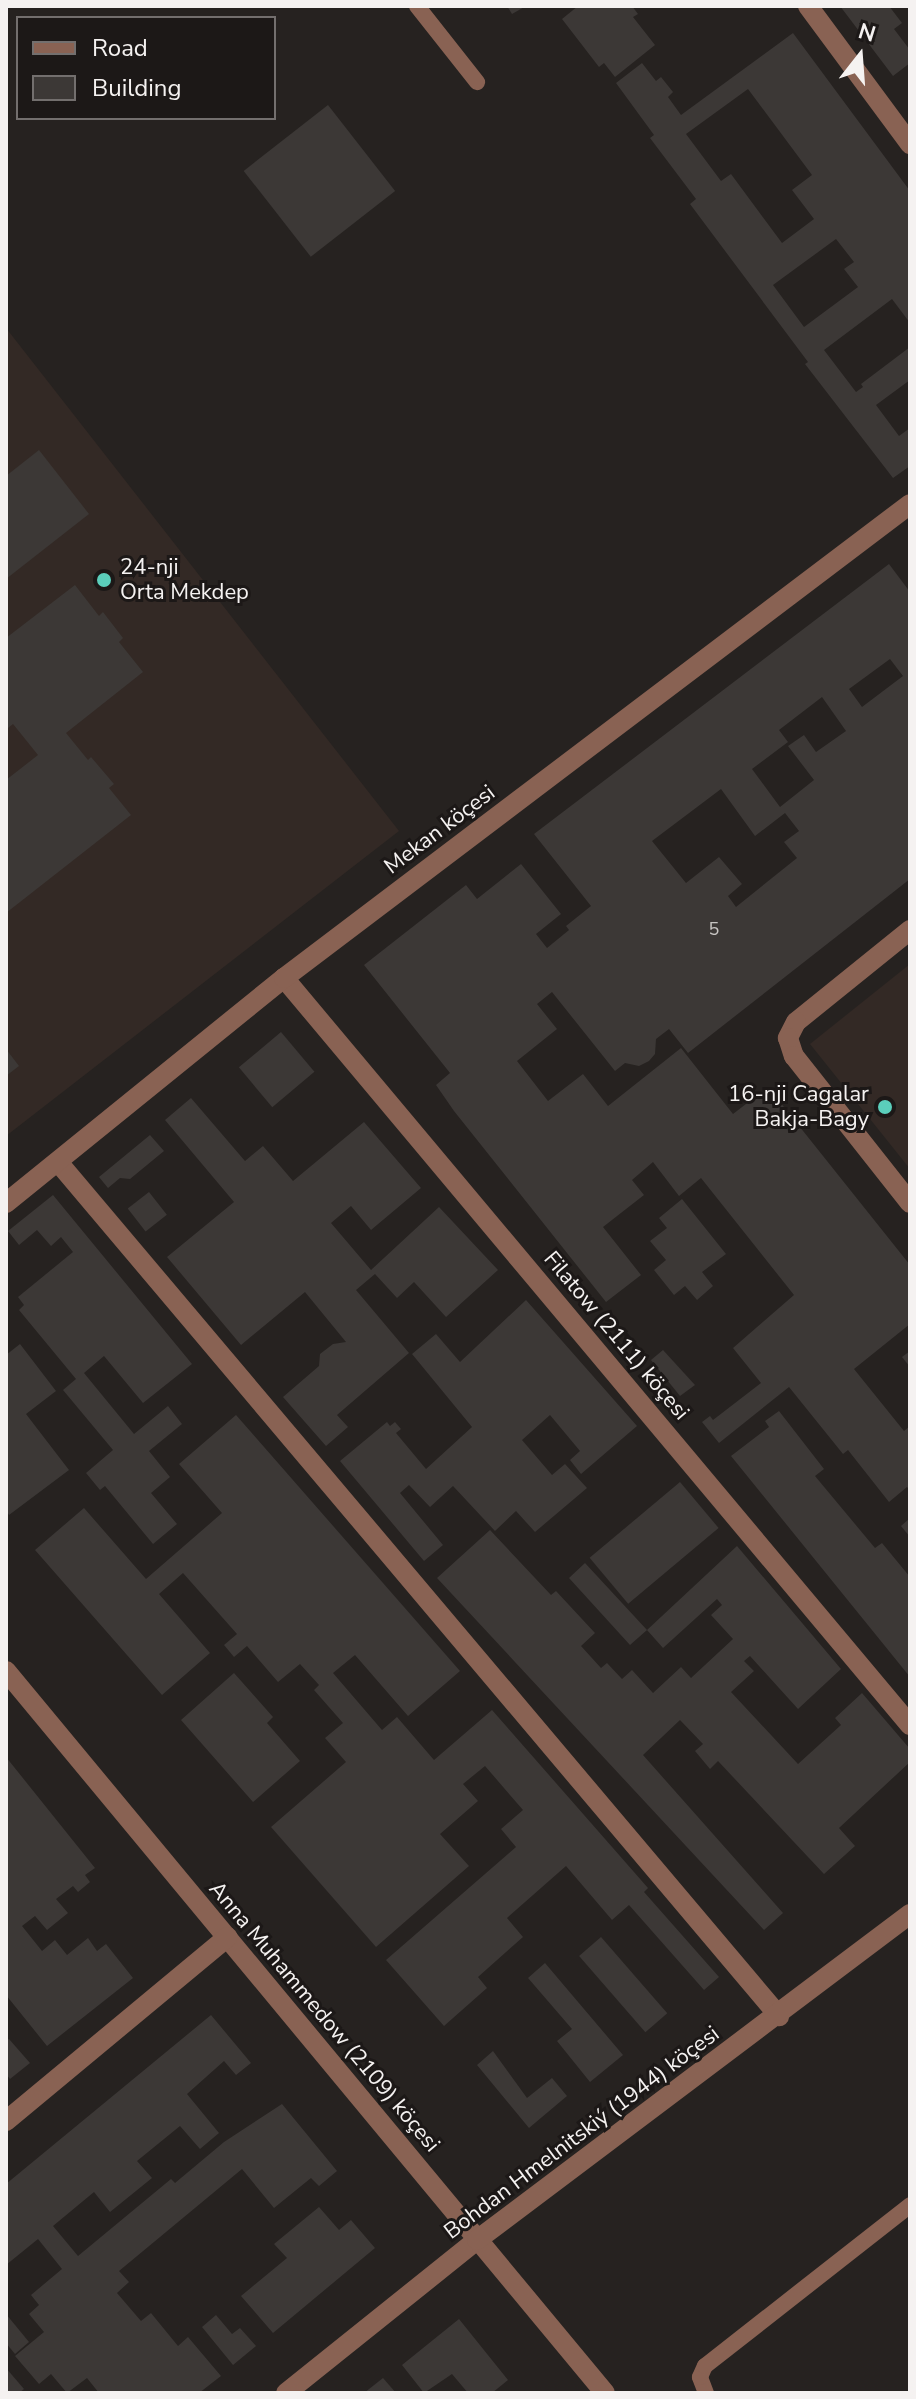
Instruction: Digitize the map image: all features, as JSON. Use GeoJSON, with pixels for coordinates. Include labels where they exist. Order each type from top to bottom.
{"type":"FeatureCollection","features":[{"type":"Feature","properties":{"kind":"street"},"geometry":{"type":"LineString","coordinates":[[808,6],[910,144]]}},
{"type":"Feature","properties":{"kind":"street","name":"Mekan köçesi"},"geometry":{"type":"LineString","coordinates":[[6,1203],[284,978],[910,504]]}},
{"type":"Feature","properties":{"kind":"street"},"geometry":{"type":"LineString","coordinates":[[910,930],[796,1022],[788,1038],[794,1056],[910,1203]]}},
{"type":"Feature","properties":{"kind":"street","name":"Filatow (2111) köçesi"},"geometry":{"type":"LineString","coordinates":[[284,978],[910,1725]]}},
{"type":"Feature","properties":{"kind":"street"},"geometry":{"type":"LineString","coordinates":[[58,1162],[779,2016]]}},
{"type":"Feature","properties":{"kind":"street","name":"Anna Muhammedow (2109) köçesi"},"geometry":{"type":"LineString","coordinates":[[6,1671],[605,2393]]}},
{"type":"Feature","properties":{"kind":"street","name":"Bohdan Hmelnitskiý (1944) köçesi"},"geometry":{"type":"LineString","coordinates":[[286,2393],[477,2240],[779,2016],[910,1914]]}},
{"type":"Feature","properties":{"kind":"street"},"geometry":{"type":"LineString","coordinates":[[6,2121],[228,1937]]}},
{"type":"Feature","properties":{"kind":"lane"},"geometry":{"type":"LineString","coordinates":[[417,6],[477,82]]}},
{"type":"Feature","properties":{"kind":"lane"},"geometry":{"type":"LineString","coordinates":[[706,2393],[700,2377],[705,2366],[910,2205]]}},
{"type":"Feature","properties":{"kind":"shaded area","name":"24-nji Orta Mekdep"},"geometry":{"type":"Polygon","coordinates":[[[6,328],[399,831],[6,1136],[6,328]]]}},
{"type":"Feature","properties":{"kind":"shaded area","name":"16-nji Cagalar Bakja-Bagy"},"geometry":{"type":"Polygon","coordinates":[[[910,964],[910,1169],[810,1044],[910,964]]]}},
{"type":"Feature","properties":{"kind":"building"},"geometry":{"type":"Polygon","coordinates":[[[507,6],[526,6],[512,14],[507,6]]]}},
{"type":"Feature","properties":{"kind":"building"},"geometry":{"type":"Polygon","coordinates":[[[578,6],[632,6],[638,14],[633,17],[655,45],[615,77],[604,63],[599,67],[562,19],[578,6]]]}},
{"type":"Feature","properties":{"kind":"building"},"geometry":{"type":"Polygon","coordinates":[[[840,6],[889,6],[902,23],[894,29],[910,50],[910,63],[893,76],[840,6]]]}},
{"type":"Feature","properties":{"kind":"building"},"geometry":{"type":"Polygon","coordinates":[[[793,33],[910,191],[910,323],[892,299],[824,350],[856,392],[863,387],[861,384],[910,347],[910,380],[876,405],[899,436],[910,428],[910,466],[893,478],[805,364],[808,362],[690,204],[696,199],[650,138],[654,135],[616,83],[642,63],[656,81],[661,77],[673,92],[668,97],[681,115],[793,33]],[[748,89],[686,134],[721,181],[731,174],[782,243],[814,219],[792,190],[812,175],[748,89]],[[836,239],[773,285],[804,327],[858,287],[844,269],[854,262],[836,239]]]}},
{"type":"Feature","properties":{"kind":"building"},"geometry":{"type":"Polygon","coordinates":[[[328,105],[395,191],[311,257],[244,171],[328,105]]]}},
{"type":"Feature","properties":{"kind":"building"},"geometry":{"type":"Polygon","coordinates":[[[39,450],[89,514],[6,579],[6,476],[39,450]]]}},
{"type":"Feature","properties":{"kind":"building"},"geometry":{"type":"Polygon","coordinates":[[[889,564],[910,592],[910,879],[688,1053],[669,1029],[656,1039],[655,1054],[649,1061],[639,1066],[625,1063],[615,1071],[552,992],[537,1004],[557,1029],[517,1061],[548,1101],[583,1074],[608,1106],[681,1048],[733,1114],[768,1087],[910,1265],[910,1324],[854,1369],[904,1431],[910,1426],[910,1490],[907,1487],[889,1502],[848,1450],[843,1454],[789,1387],[719,1443],[702,1422],[710,1416],[713,1420],[761,1383],[733,1348],[794,1295],[701,1178],[679,1196],[653,1162],[632,1180],[644,1195],[603,1227],[641,1275],[606,1302],[454,1111],[436,1085],[450,1073],[364,965],[466,885],[477,899],[521,864],[561,914],[536,934],[547,948],[569,930],[566,926],[591,906],[534,834],[889,564]],[[890,659],[849,689],[862,707],[903,676],[890,659]],[[822,697],[779,730],[788,742],[752,769],[780,807],[814,780],[788,746],[804,735],[816,752],[846,731],[822,697]],[[721,789],[652,841],[686,883],[719,857],[742,884],[728,896],[736,907],[797,858],[784,842],[799,831],[785,813],[755,836],[721,789]]]}},
{"type":"Feature","properties":{"kind":"building"},"geometry":{"type":"Polygon","coordinates":[[[75,585],[99,616],[103,612],[123,638],[119,642],[143,672],[66,733],[88,760],[91,757],[114,784],[109,788],[131,815],[6,913],[6,780],[38,755],[13,724],[8,728],[6,726],[6,638],[75,585]]]}},
{"type":"Feature","properties":{"kind":"building"},"geometry":{"type":"Polygon","coordinates":[[[281,1032],[314,1072],[272,1107],[239,1067],[281,1032]]]}},
{"type":"Feature","properties":{"kind":"building"},"geometry":{"type":"Polygon","coordinates":[[[6,1049],[19,1066],[6,1076],[6,1049]]]}},
{"type":"Feature","properties":{"kind":"building"},"geometry":{"type":"Polygon","coordinates":[[[191,1098],[245,1161],[263,1146],[293,1181],[364,1122],[421,1188],[371,1230],[351,1206],[331,1223],[371,1270],[439,1207],[498,1270],[446,1317],[414,1282],[397,1298],[375,1274],[356,1290],[409,1353],[337,1415],[348,1427],[326,1446],[283,1397],[319,1366],[320,1354],[333,1344],[346,1342],[305,1292],[241,1345],[167,1257],[234,1202],[165,1120],[191,1098]]]}},
{"type":"Feature","properties":{"kind":"building"},"geometry":{"type":"Polygon","coordinates":[[[150,1135],[164,1151],[130,1179],[120,1178],[108,1188],[99,1177],[150,1135]]]}},
{"type":"Feature","properties":{"kind":"building"},"geometry":{"type":"Polygon","coordinates":[[[149,1192],[167,1215],[146,1231],[128,1209],[149,1192]]]}},
{"type":"Feature","properties":{"kind":"building"},"geometry":{"type":"Polygon","coordinates":[[[53,1195],[192,1364],[143,1403],[104,1356],[84,1373],[134,1434],[168,1406],[182,1424],[149,1451],[170,1477],[151,1493],[177,1524],[153,1544],[105,1486],[100,1490],[86,1473],[113,1450],[63,1390],[76,1379],[19,1310],[24,1305],[18,1297],[73,1252],[61,1237],[51,1246],[37,1230],[19,1245],[8,1231],[53,1195]]]}},
{"type":"Feature","properties":{"kind":"building"},"geometry":{"type":"Polygon","coordinates":[[[682,1199],[726,1254],[702,1272],[713,1286],[697,1300],[685,1286],[674,1295],[654,1270],[666,1260],[650,1241],[667,1228],[659,1218],[682,1199]]]}},
{"type":"Feature","properties":{"kind":"building"},"geometry":{"type":"Polygon","coordinates":[[[526,1300],[637,1426],[581,1474],[570,1460],[580,1451],[550,1415],[522,1440],[552,1475],[565,1464],[587,1488],[535,1532],[516,1511],[495,1531],[453,1486],[430,1507],[409,1485],[400,1493],[443,1545],[424,1561],[340,1461],[387,1422],[390,1426],[395,1422],[401,1429],[396,1433],[426,1469],[472,1427],[412,1354],[436,1334],[460,1362],[526,1300]]]}},
{"type":"Feature","properties":{"kind":"building"},"geometry":{"type":"Polygon","coordinates":[[[20,1344],[56,1391],[26,1414],[69,1470],[9,1515],[6,1510],[6,1355],[20,1344]]]}},
{"type":"Feature","properties":{"kind":"building"},"geometry":{"type":"Polygon","coordinates":[[[663,1350],[695,1385],[680,1396],[651,1360],[663,1350]]]}},
{"type":"Feature","properties":{"kind":"building"},"geometry":{"type":"Polygon","coordinates":[[[910,1351],[910,1367],[902,1357],[910,1351]]]}},
{"type":"Feature","properties":{"kind":"building"},"geometry":{"type":"Polygon","coordinates":[[[779,1411],[824,1469],[815,1476],[875,1548],[882,1543],[910,1577],[910,1677],[731,1456],[769,1427],[765,1421],[779,1411]]]}},
{"type":"Feature","properties":{"kind":"building"},"geometry":{"type":"Polygon","coordinates":[[[236,1415],[460,1671],[408,1716],[355,1655],[333,1673],[382,1730],[397,1717],[434,1760],[492,1710],[648,1888],[644,1892],[719,1977],[704,1990],[629,1905],[612,1920],[566,1866],[507,1918],[523,1937],[478,1977],[487,1988],[444,2026],[386,1960],[516,1847],[501,1829],[523,1810],[485,1766],[463,1784],[478,1801],[440,1834],[469,1866],[376,1947],[271,1827],[346,1762],[325,1738],[343,1723],[314,1690],[319,1685],[300,1664],[278,1682],[247,1646],[234,1657],[224,1645],[237,1634],[183,1573],[159,1594],[210,1653],[162,1695],[35,1550],[84,1508],[146,1579],[222,1513],[179,1464],[236,1415]]]}},
{"type":"Feature","properties":{"kind":"building"},"geometry":{"type":"Polygon","coordinates":[[[680,1482],[719,1528],[628,1604],[590,1558],[680,1482]]]}},
{"type":"Feature","properties":{"kind":"building"},"geometry":{"type":"Polygon","coordinates":[[[910,1518],[910,1537],[901,1526],[910,1518]]]}},
{"type":"Feature","properties":{"kind":"building"},"geometry":{"type":"Polygon","coordinates":[[[490,1530],[551,1595],[556,1591],[595,1633],[581,1646],[601,1668],[607,1663],[622,1679],[632,1670],[653,1693],[681,1667],[691,1678],[733,1639],[711,1615],[722,1605],[717,1599],[663,1648],[647,1630],[737,1546],[841,1669],[798,1709],[750,1656],[744,1661],[754,1671],[731,1692],[798,1764],[841,1725],[835,1718],[862,1693],[910,1749],[910,1762],[839,1828],[855,1846],[824,1874],[718,1761],[710,1769],[695,1751],[703,1744],[680,1720],[643,1755],[783,1913],[764,1930],[437,1578],[490,1530]]]}},
{"type":"Feature","properties":{"kind":"building"},"geometry":{"type":"Polygon","coordinates":[[[585,1563],[647,1630],[630,1645],[569,1578],[585,1563]]]}},
{"type":"Feature","properties":{"kind":"building"},"geometry":{"type":"Polygon","coordinates":[[[234,1673],[273,1717],[267,1723],[300,1761],[253,1802],[181,1720],[234,1673]]]}},
{"type":"Feature","properties":{"kind":"building"},"geometry":{"type":"Polygon","coordinates":[[[6,1757],[95,1868],[85,1875],[90,1882],[78,1892],[73,1886],[56,1899],[68,1913],[47,1930],[35,1916],[22,1926],[42,1951],[55,1940],[67,1955],[88,1938],[97,1951],[106,1944],[133,1978],[47,2046],[6,1995],[6,1757]]]}},
{"type":"Feature","properties":{"kind":"building"},"geometry":{"type":"Polygon","coordinates":[[[601,1937],[667,2013],[645,2032],[579,1956],[601,1937]]]}},
{"type":"Feature","properties":{"kind":"building"},"geometry":{"type":"Polygon","coordinates":[[[545,1963],[623,2055],[590,2082],[557,2041],[572,2029],[528,1978],[545,1963]]]}},
{"type":"Feature","properties":{"kind":"building"},"geometry":{"type":"Polygon","coordinates":[[[211,2015],[251,2063],[236,2075],[224,2061],[187,2094],[219,2133],[200,2149],[180,2126],[137,2161],[152,2178],[110,2212],[94,2192],[53,2226],[78,2256],[171,2179],[175,2183],[224,2142],[282,2104],[337,2171],[319,2186],[311,2178],[274,2208],[242,2169],[119,2271],[129,2282],[117,2293],[141,2321],[151,2313],[178,2346],[188,2337],[221,2376],[199,2393],[99,2393],[87,2378],[67,2393],[51,2374],[39,2384],[15,2356],[44,2332],[29,2314],[39,2305],[31,2295],[62,2269],[38,2239],[6,2265],[6,2184],[211,2015]]]}},
{"type":"Feature","properties":{"kind":"building"},"geometry":{"type":"Polygon","coordinates":[[[9,2039],[30,2063],[10,2079],[6,2074],[6,2041],[9,2039]]]}},
{"type":"Feature","properties":{"kind":"building"},"geometry":{"type":"Polygon","coordinates":[[[493,2051],[527,2098],[552,2078],[567,2096],[529,2128],[477,2065],[493,2051]]]}},
{"type":"Feature","properties":{"kind":"building"},"geometry":{"type":"Polygon","coordinates":[[[319,2207],[339,2230],[351,2220],[375,2248],[273,2333],[241,2296],[287,2258],[274,2244],[319,2207]]]}},
{"type":"Feature","properties":{"kind":"building"},"geometry":{"type":"Polygon","coordinates":[[[6,2314],[29,2342],[15,2354],[6,2343],[6,2314]]]}},
{"type":"Feature","properties":{"kind":"building"},"geometry":{"type":"Polygon","coordinates":[[[216,2315],[232,2334],[240,2328],[256,2346],[233,2365],[202,2327],[216,2315]]]}},
{"type":"Feature","properties":{"kind":"building"},"geometry":{"type":"Polygon","coordinates":[[[459,2319],[508,2380],[492,2393],[468,2393],[452,2374],[424,2393],[402,2365],[459,2319]]]}},
{"type":"Feature","properties":{"kind":"building"},"geometry":{"type":"Polygon","coordinates":[[[6,2368],[24,2389],[19,2393],[6,2393],[6,2368]]]}},
{"type":"Feature","properties":{"kind":"building"},"geometry":{"type":"Polygon","coordinates":[[[383,2378],[396,2393],[364,2393],[383,2378]]]}},
{"type":"Feature","properties":{"kind":"place","name":"24-nji Orta Mekdep"},"geometry":{"type":"Point","coordinates":[104,580]}},
{"type":"Feature","properties":{"kind":"place","name":"16-nji Cagalar Bakja-Bagy"},"geometry":{"type":"Point","coordinates":[885,1107]}}]}
